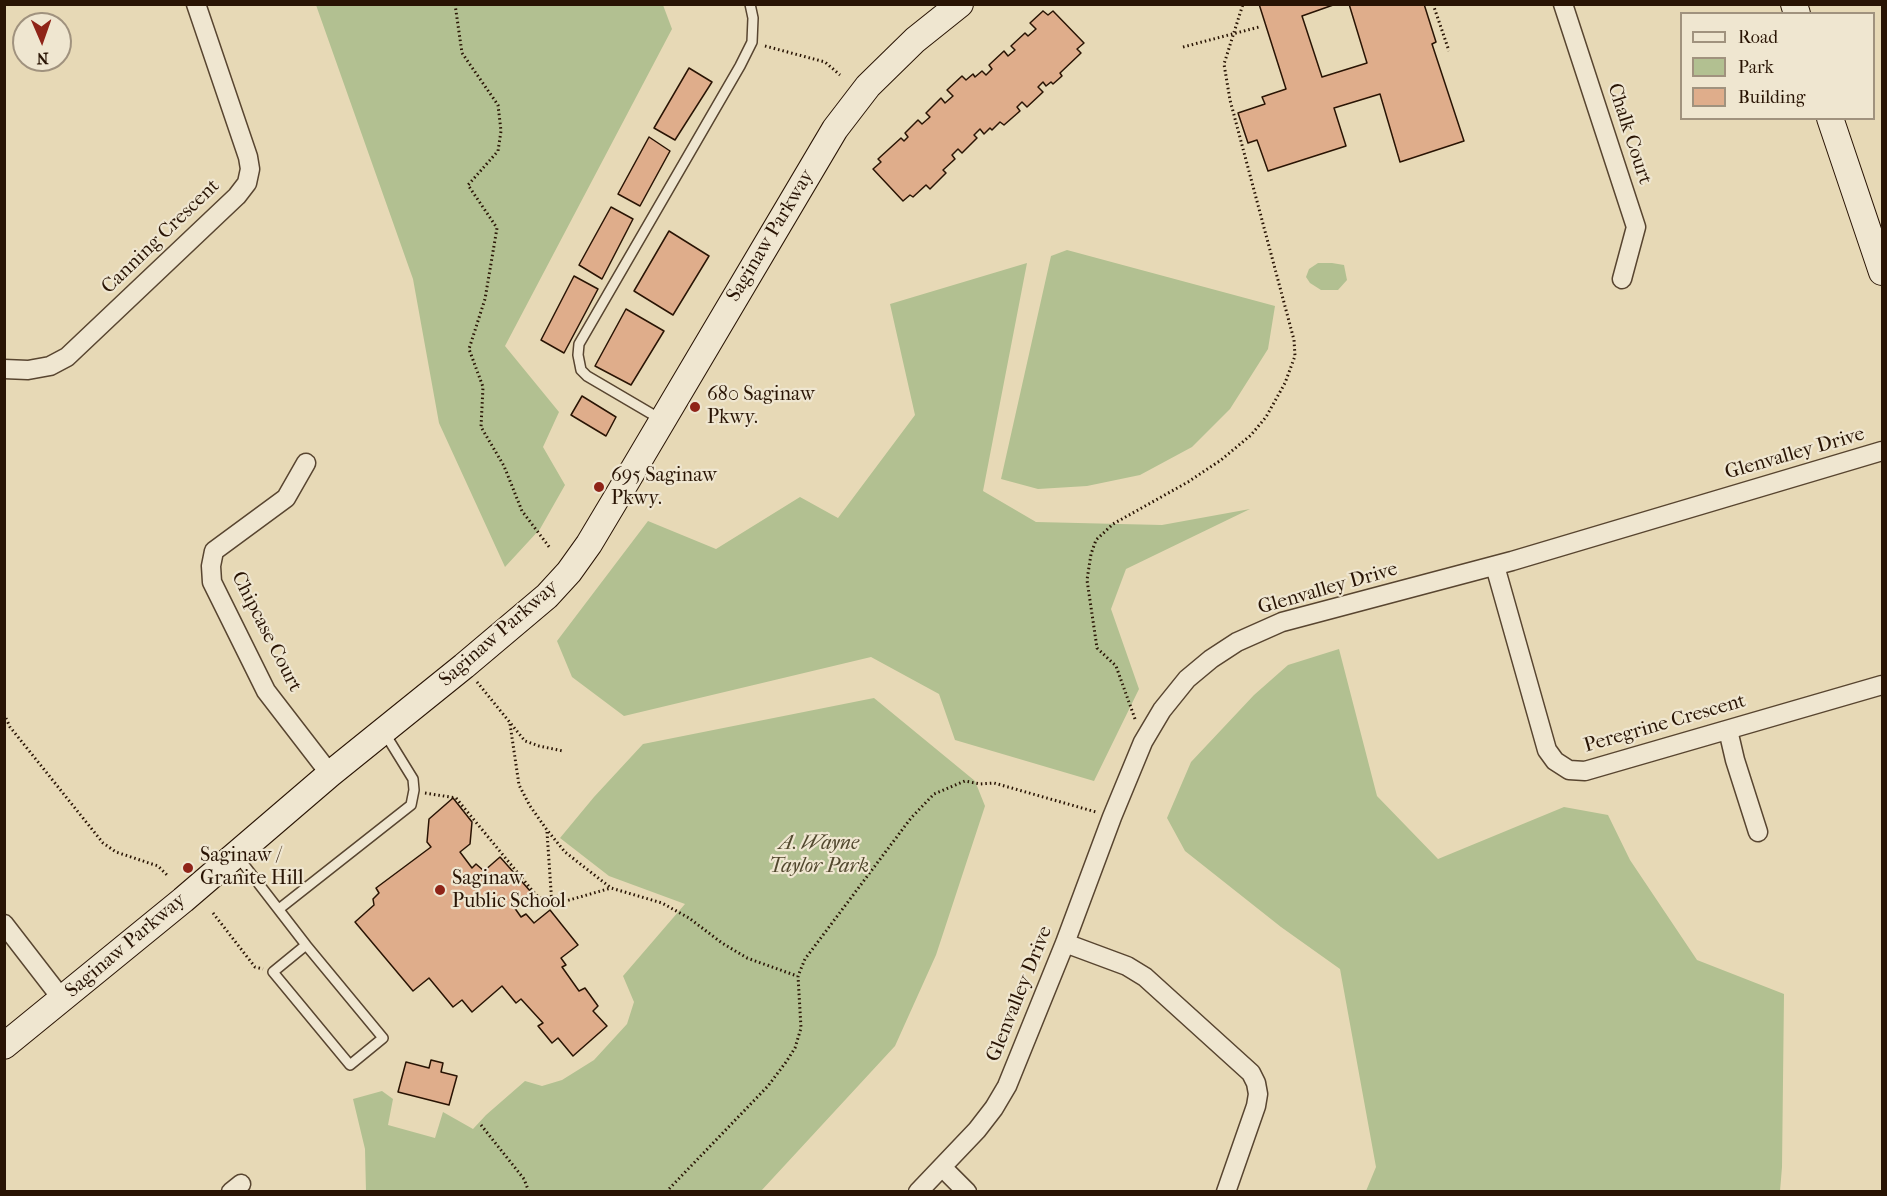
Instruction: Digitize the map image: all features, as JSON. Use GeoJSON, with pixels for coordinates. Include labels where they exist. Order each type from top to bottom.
{"type":"FeatureCollection","features":[{"type":"Feature","properties":{"kind":"street","name":"Canning Crescent"},"geometry":{"type":"LineString","coordinates":[[4,369],[28,370],[50,366],[68,357],[237,196],[247,183],[250,169],[248,157],[196,4]]}},
{"type":"Feature","properties":{"kind":"street","name":"Saginaw Parkway"},"geometry":{"type":"LineString","coordinates":[[4,1046],[330,774],[464,666],[546,596],[569,572],[589,544],[835,129],[876,78],[915,40],[960,4]]}},
{"type":"Feature","properties":{"kind":"street","name":"Chalk Court"},"geometry":{"type":"LineString","coordinates":[[1563,4],[1636,227],[1622,279]]}},
{"type":"Feature","properties":{"kind":"street"},"geometry":{"type":"LineString","coordinates":[[1831,120],[1882,272]]}},
{"type":"Feature","properties":{"kind":"street","name":"Glenvalley Drive"},"geometry":{"type":"LineString","coordinates":[[918,1191],[977,1130],[999,1101],[1065,943],[1143,742],[1162,710],[1187,679],[1211,659],[1238,642],[1282,622],[1495,566],[1882,452]]}},
{"type":"Feature","properties":{"kind":"street","name":"Chipcase Court"},"geometry":{"type":"LineString","coordinates":[[306,463],[286,498],[214,551],[210,566],[212,582],[266,691],[330,774]]}},
{"type":"Feature","properties":{"kind":"street","name":"Peregrine Crescent"},"geometry":{"type":"LineString","coordinates":[[1495,566],[1547,750],[1555,761],[1569,770],[1586,771],[1882,685]]}},
{"type":"Feature","properties":{"kind":"street"},"geometry":{"type":"LineString","coordinates":[[1728,730],[1758,832]]}},
{"type":"Feature","properties":{"kind":"street"},"geometry":{"type":"LineString","coordinates":[[4,924],[62,999]]}},
{"type":"Feature","properties":{"kind":"street"},"geometry":{"type":"LineString","coordinates":[[1065,943],[1128,966],[1145,977],[1251,1073],[1258,1094],[1256,1106],[1226,1191]]}},
{"type":"Feature","properties":{"kind":"street"},"geometry":{"type":"LineString","coordinates":[[942,1167],[967,1191]]}},
{"type":"Feature","properties":{"kind":"lane"},"geometry":{"type":"LineString","coordinates":[[662,420],[587,376],[581,370],[578,355],[579,344],[740,66],[752,42],[753,18],[750,4]]}},
{"type":"Feature","properties":{"kind":"lane"},"geometry":{"type":"LineString","coordinates":[[279,909],[411,805],[414,790],[413,779],[383,731]]}},
{"type":"Feature","properties":{"kind":"lane"},"geometry":{"type":"LineString","coordinates":[[236,854],[306,945],[383,1038],[350,1065],[273,972],[306,945]]}},
{"type":"Feature","properties":{"kind":"path"},"geometry":{"type":"LineString","coordinates":[[455,4],[462,53],[498,105],[501,131],[498,151],[468,185],[497,228],[485,299],[469,349],[483,387],[481,427],[504,466],[522,511],[550,548]]}},
{"type":"Feature","properties":{"kind":"path"},"geometry":{"type":"LineString","coordinates":[[1135,719],[1116,666],[1097,648],[1087,580],[1090,554],[1096,540],[1113,524],[1188,482],[1221,460],[1251,435],[1266,417],[1285,383],[1295,356],[1294,340],[1230,100],[1224,64],[1243,4]]}},
{"type":"Feature","properties":{"kind":"path"},"geometry":{"type":"LineString","coordinates":[[1433,4],[1449,51]]}},
{"type":"Feature","properties":{"kind":"path"},"geometry":{"type":"LineString","coordinates":[[1183,47],[1259,27]]}},
{"type":"Feature","properties":{"kind":"path"},"geometry":{"type":"LineString","coordinates":[[752,42],[825,62],[840,75]]}},
{"type":"Feature","properties":{"kind":"path"},"geometry":{"type":"LineString","coordinates":[[464,666],[525,741],[563,751]]}},
{"type":"Feature","properties":{"kind":"path"},"geometry":{"type":"LineString","coordinates":[[4,714],[10,727],[103,843],[116,852],[158,866],[167,875]]}},
{"type":"Feature","properties":{"kind":"path"},"geometry":{"type":"LineString","coordinates":[[510,724],[519,785],[530,806],[565,852],[611,888],[662,903],[689,918],[722,943],[747,958],[798,976]]}},
{"type":"Feature","properties":{"kind":"path"},"geometry":{"type":"LineString","coordinates":[[666,1191],[768,1086],[795,1048],[801,1028],[798,976],[805,959],[911,818],[934,794],[965,781],[980,784],[994,783],[1104,814]]}},
{"type":"Feature","properties":{"kind":"path"},"geometry":{"type":"LineString","coordinates":[[414,790],[456,798],[536,895],[552,905],[611,888]]}},
{"type":"Feature","properties":{"kind":"path"},"geometry":{"type":"LineString","coordinates":[[547,830],[552,905]]}},
{"type":"Feature","properties":{"kind":"path"},"geometry":{"type":"LineString","coordinates":[[213,913],[255,967],[273,972]]}},
{"type":"Feature","properties":{"kind":"path"},"geometry":{"type":"LineString","coordinates":[[481,1125],[524,1179],[529,1191]]}},
{"type":"Feature","properties":{"kind":"green space"},"geometry":{"type":"Polygon","coordinates":[[[316,5],[663,5],[672,29],[505,346],[559,412],[543,447],[565,485],[540,529],[505,567],[439,423],[413,279],[316,5]]]}},
{"type":"Feature","properties":{"kind":"green space"},"geometry":{"type":"Polygon","coordinates":[[[1067,250],[1275,306],[1268,349],[1230,409],[1192,447],[1140,475],[1087,486],[1038,489],[1001,479],[1051,256],[1067,250]]]}},
{"type":"Feature","properties":{"kind":"green space"},"geometry":{"type":"Polygon","coordinates":[[[1027,263],[983,491],[1036,522],[1162,525],[1250,509],[1126,569],[1111,609],[1139,689],[1094,781],[955,740],[939,694],[871,657],[624,716],[572,677],[557,641],[648,521],[716,549],[800,497],[838,518],[915,415],[890,304],[1027,263]]]}},
{"type":"Feature","properties":{"kind":"green space"},"geometry":{"type":"Polygon","coordinates":[[[1318,263],[1344,265],[1347,280],[1338,290],[1321,290],[1310,283],[1306,277],[1309,269],[1318,263]]]}},
{"type":"Feature","properties":{"kind":"green space"},"geometry":{"type":"Polygon","coordinates":[[[1339,649],[1377,796],[1438,859],[1564,807],[1608,815],[1630,860],[1697,960],[1784,994],[1780,1191],[1366,1191],[1376,1167],[1340,969],[1281,927],[1185,851],[1167,818],[1191,762],[1254,695],[1288,665],[1339,649]]]}},
{"type":"Feature","properties":{"kind":"green space","name":"A. Wayne Taylor Park"},"geometry":{"type":"Polygon","coordinates":[[[874,698],[975,781],[985,806],[936,955],[895,1046],[761,1191],[366,1191],[365,1149],[353,1099],[382,1091],[393,1099],[388,1125],[435,1138],[443,1112],[473,1129],[525,1081],[542,1086],[562,1080],[594,1060],[627,1024],[634,1002],[623,976],[685,904],[609,876],[560,838],[643,744],[874,698]]]}},
{"type":"Feature","properties":{"kind":"building"},"geometry":{"type":"Polygon","coordinates":[[[1259,4],[1336,4],[1302,16],[1322,77],[1367,63],[1349,4],[1424,4],[1436,42],[1432,44],[1464,141],[1400,162],[1380,94],[1334,108],[1346,146],[1268,171],[1257,140],[1248,143],[1238,113],[1265,104],[1262,97],[1286,89],[1259,4]]]}},
{"type":"Feature","properties":{"kind":"building"},"geometry":{"type":"Polygon","coordinates":[[[1043,11],[1048,15],[1053,11],[1084,43],[1077,49],[1081,53],[1060,73],[1062,76],[1053,84],[1051,82],[1046,86],[1043,82],[1038,87],[1043,92],[1027,107],[1022,102],[1017,107],[1020,111],[1004,125],[1000,122],[984,134],[980,129],[974,135],[977,138],[962,153],[958,149],[952,155],[955,159],[943,170],[946,173],[930,189],[926,185],[913,197],[910,195],[903,201],[873,169],[881,162],[878,159],[901,138],[904,141],[908,137],[905,133],[918,120],[922,124],[930,117],[926,113],[941,98],[945,103],[953,96],[947,90],[962,76],[966,80],[982,71],[986,75],[992,69],[989,65],[1004,51],[1008,56],[1015,50],[1011,46],[1025,33],[1028,36],[1036,29],[1030,23],[1043,11]]]}},
{"type":"Feature","properties":{"kind":"building"},"geometry":{"type":"Polygon","coordinates":[[[689,68],[712,82],[675,140],[654,128],[689,68]]]}},
{"type":"Feature","properties":{"kind":"building"},"geometry":{"type":"Polygon","coordinates":[[[649,137],[670,151],[640,206],[618,194],[649,137]]]}},
{"type":"Feature","properties":{"kind":"building"},"geometry":{"type":"Polygon","coordinates":[[[611,207],[633,219],[602,279],[579,265],[611,207]]]}},
{"type":"Feature","properties":{"kind":"building"},"geometry":{"type":"Polygon","coordinates":[[[669,231],[709,256],[673,315],[634,291],[669,231]]]}},
{"type":"Feature","properties":{"kind":"building"},"geometry":{"type":"Polygon","coordinates":[[[574,276],[598,289],[564,353],[541,340],[574,276]]]}},
{"type":"Feature","properties":{"kind":"building"},"geometry":{"type":"Polygon","coordinates":[[[626,309],[664,331],[631,385],[595,366],[626,309]]]}},
{"type":"Feature","properties":{"kind":"building"},"geometry":{"type":"Polygon","coordinates":[[[582,396],[616,417],[606,436],[571,415],[582,396]]]}},
{"type":"Feature","properties":{"kind":"building"},"geometry":{"type":"Polygon","coordinates":[[[453,798],[472,822],[470,844],[460,852],[472,868],[476,864],[484,871],[500,857],[531,892],[514,907],[521,917],[526,914],[534,923],[550,910],[578,945],[561,958],[566,965],[562,967],[579,991],[585,988],[598,1006],[593,1011],[607,1026],[573,1056],[558,1038],[552,1043],[538,1026],[543,1023],[521,999],[516,1003],[502,986],[472,1012],[462,1000],[453,1007],[429,978],[413,991],[355,922],[374,905],[373,899],[379,893],[376,888],[431,847],[427,842],[429,819],[453,798]]]}},
{"type":"Feature","properties":{"kind":"building"},"geometry":{"type":"Polygon","coordinates":[[[431,1060],[443,1063],[441,1072],[457,1076],[449,1105],[398,1092],[406,1062],[429,1068],[431,1060]]]}},
{"type":"Feature","properties":{"kind":"place","name":"680 Saginaw Pkwy."},"geometry":{"type":"Point","coordinates":[695,407]}},
{"type":"Feature","properties":{"kind":"place","name":"695 Saginaw Pkwy."},"geometry":{"type":"Point","coordinates":[599,487]}},
{"type":"Feature","properties":{"kind":"place","name":"Saginaw / Granite Hill"},"geometry":{"type":"Point","coordinates":[188,868]}},
{"type":"Feature","properties":{"kind":"place","name":"Saginaw Public School"},"geometry":{"type":"Point","coordinates":[440,890]}}]}
